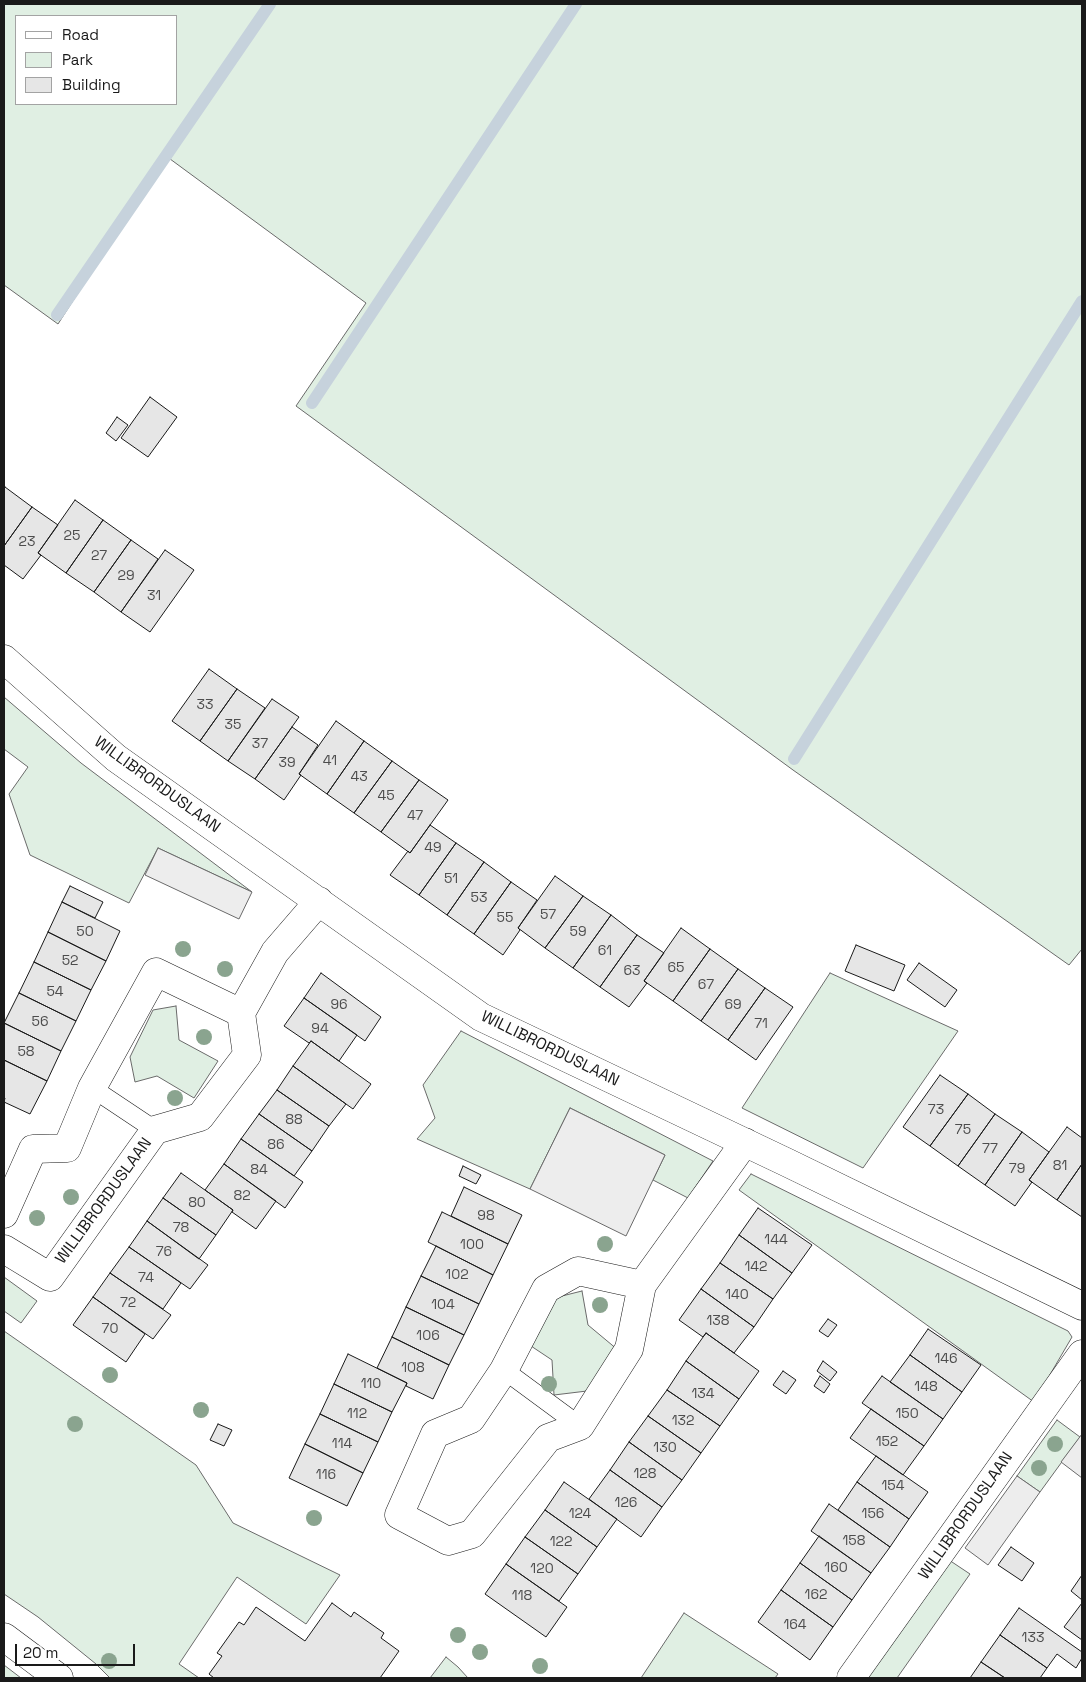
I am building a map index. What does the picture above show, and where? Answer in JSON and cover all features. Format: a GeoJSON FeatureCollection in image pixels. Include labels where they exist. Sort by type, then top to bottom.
{"type":"FeatureCollection","features":[{"type":"Feature","properties":{"kind":"street","name":"WILLIBRORDUSLAAN"},"geometry":{"type":"LineString","coordinates":[[4,658],[116,758],[482,1017],[745,1142],[1082,1306]]}},
{"type":"Feature","properties":{"kind":"street"},"geometry":{"type":"LineString","coordinates":[[4,1214],[33,1149],[66,1148],[92,1088],[156,972],[241,1013],[275,952],[318,901]]}},
{"type":"Feature","properties":{"kind":"street","name":"WILLIBRORDUSLAAN"},"geometry":{"type":"LineString","coordinates":[[4,1249],[50,1277],[155,1130],[200,1117],[247,1055],[241,1013]]}},
{"type":"Feature","properties":{"kind":"street"},"geometry":{"type":"LineString","coordinates":[[642,1285],[578,1271],[546,1289],[504,1370],[471,1419],[435,1434],[399,1514],[448,1541],[472,1534],[548,1438],[580,1426],[629,1349],[642,1285],[745,1142]]}},
{"type":"Feature","properties":{"kind":"street","name":"WILLIBRORDUSLAAN"},"geometry":{"type":"LineString","coordinates":[[851,1678],[1082,1354]]}},
{"type":"Feature","properties":{"kind":"street"},"geometry":{"type":"LineString","coordinates":[[4,1637],[59,1678]]}},
{"type":"Feature","properties":{"kind":"lane","name":"WILLIBRORDUSLAAN"},"geometry":{"type":"LineString","coordinates":[[92,1088],[155,1130]]}},
{"type":"Feature","properties":{"kind":"lane"},"geometry":{"type":"LineString","coordinates":[[504,1370],[580,1426]]}},
{"type":"Feature","properties":{"kind":"green space"},"geometry":{"type":"Polygon","coordinates":[[[4,4],[1082,4],[1082,949],[1069,965],[793,770],[296,406],[366,303],[166,156],[58,324],[4,285],[4,4]]]}},
{"type":"Feature","properties":{"kind":"green space"},"geometry":{"type":"Polygon","coordinates":[[[4,697],[81,763],[252,892],[158,848],[129,903],[30,855],[9,794],[28,767],[4,749],[4,697]]]}},
{"type":"Feature","properties":{"kind":"green space"},"geometry":{"type":"Polygon","coordinates":[[[830,973],[958,1031],[863,1168],[742,1108],[830,973]]]}},
{"type":"Feature","properties":{"kind":"green space"},"geometry":{"type":"Polygon","coordinates":[[[176,1006],[179,1040],[218,1061],[194,1098],[157,1076],[135,1082],[130,1057],[153,1010],[176,1006]]]}},
{"type":"Feature","properties":{"kind":"green space"},"geometry":{"type":"Polygon","coordinates":[[[461,1031],[713,1161],[688,1198],[653,1180],[665,1155],[570,1108],[530,1189],[417,1139],[435,1118],[423,1085],[461,1031]]]}},
{"type":"Feature","properties":{"kind":"green space"},"geometry":{"type":"Polygon","coordinates":[[[751,1174],[1068,1331],[1072,1337],[1034,1402],[739,1190],[751,1174]]]}},
{"type":"Feature","properties":{"kind":"green space"},"geometry":{"type":"Polygon","coordinates":[[[4,1277],[37,1301],[21,1323],[4,1311],[4,1277]]]}},
{"type":"Feature","properties":{"kind":"green space"},"geometry":{"type":"Polygon","coordinates":[[[582,1291],[588,1325],[618,1350],[587,1391],[554,1395],[552,1360],[531,1346],[554,1298],[582,1291]]]}},
{"type":"Feature","properties":{"kind":"green space"},"geometry":{"type":"Polygon","coordinates":[[[4,1331],[196,1465],[233,1523],[340,1575],[306,1624],[237,1577],[179,1664],[199,1678],[110,1678],[96,1664],[38,1617],[4,1594],[4,1331]]]}},
{"type":"Feature","properties":{"kind":"green space"},"geometry":{"type":"Polygon","coordinates":[[[1057,1420],[1080,1437],[1040,1492],[1017,1476],[1057,1420]]]}},
{"type":"Feature","properties":{"kind":"green space"},"geometry":{"type":"Polygon","coordinates":[[[949,1560],[970,1574],[897,1678],[866,1678],[949,1560]]]}},
{"type":"Feature","properties":{"kind":"green space"},"geometry":{"type":"Polygon","coordinates":[[[684,1613],[778,1674],[775,1678],[641,1678],[684,1613]]]}},
{"type":"Feature","properties":{"kind":"green space"},"geometry":{"type":"Polygon","coordinates":[[[446,1657],[458,1667],[468,1678],[430,1678],[446,1657]]]}},
{"type":"Feature","properties":{"kind":"green space"},"geometry":{"type":"Polygon","coordinates":[[[4,1665],[21,1678],[4,1678],[4,1665]]]}},
{"type":"Feature","properties":{"kind":"shaded area"},"geometry":{"type":"Polygon","coordinates":[[[158,848],[252,892],[239,919],[145,875],[158,848]]]}},
{"type":"Feature","properties":{"kind":"shaded area"},"geometry":{"type":"Polygon","coordinates":[[[570,1108],[665,1155],[626,1236],[530,1189],[570,1108]]]}},
{"type":"Feature","properties":{"kind":"shaded area"},"geometry":{"type":"Polygon","coordinates":[[[1082,1434],[1082,1478],[1061,1462],[1082,1434]]]}},
{"type":"Feature","properties":{"kind":"shaded area"},"geometry":{"type":"Polygon","coordinates":[[[1017,1476],[1040,1492],[988,1565],[965,1548],[1017,1476]]]}},
{"type":"Feature","properties":{"kind":"building"},"geometry":{"type":"Polygon","coordinates":[[[150,397],[177,417],[148,457],[121,438],[150,397]]]}},
{"type":"Feature","properties":{"kind":"building"},"geometry":{"type":"Polygon","coordinates":[[[117,417],[128,425],[116,441],[106,433],[117,417]]]}},
{"type":"Feature","properties":{"kind":"building"},"geometry":{"type":"Polygon","coordinates":[[[4,488],[32,507],[4,546],[4,488]]]}},
{"type":"Feature","properties":{"kind":"building"},"geometry":{"type":"Polygon","coordinates":[[[75,500],[103,520],[66,573],[38,553],[75,500]]]}},
{"type":"Feature","properties":{"kind":"building"},"geometry":{"type":"Polygon","coordinates":[[[32,507],[58,525],[38,553],[41,555],[23,579],[4,565],[4,546],[32,507]]]}},
{"type":"Feature","properties":{"kind":"building"},"geometry":{"type":"Polygon","coordinates":[[[103,520],[131,540],[94,592],[66,573],[103,520]]]}},
{"type":"Feature","properties":{"kind":"building"},"geometry":{"type":"Polygon","coordinates":[[[131,540],[158,559],[121,612],[94,592],[131,540]]]}},
{"type":"Feature","properties":{"kind":"building"},"geometry":{"type":"Polygon","coordinates":[[[165,550],[194,570],[150,632],[121,612],[165,550]]]}},
{"type":"Feature","properties":{"kind":"building"},"geometry":{"type":"Polygon","coordinates":[[[209,669],[237,689],[200,741],[172,721],[209,669]]]}},
{"type":"Feature","properties":{"kind":"building"},"geometry":{"type":"Polygon","coordinates":[[[237,689],[265,708],[228,761],[200,741],[237,689]]]}},
{"type":"Feature","properties":{"kind":"building"},"geometry":{"type":"Polygon","coordinates":[[[272,699],[299,717],[255,779],[228,761],[272,699]]]}},
{"type":"Feature","properties":{"kind":"building"},"geometry":{"type":"Polygon","coordinates":[[[336,721],[364,741],[327,794],[299,774],[336,721]]]}},
{"type":"Feature","properties":{"kind":"building"},"geometry":{"type":"Polygon","coordinates":[[[292,727],[318,745],[284,800],[255,779],[292,727]]]}},
{"type":"Feature","properties":{"kind":"building"},"geometry":{"type":"Polygon","coordinates":[[[364,741],[392,761],[354,813],[327,794],[364,741]]]}},
{"type":"Feature","properties":{"kind":"building"},"geometry":{"type":"Polygon","coordinates":[[[392,761],[419,780],[381,832],[354,813],[392,761]]]}},
{"type":"Feature","properties":{"kind":"building"},"geometry":{"type":"Polygon","coordinates":[[[419,780],[448,800],[410,853],[381,832],[419,780]]]}},
{"type":"Feature","properties":{"kind":"building"},"geometry":{"type":"Polygon","coordinates":[[[430,825],[456,843],[419,895],[390,875],[408,851],[410,853],[430,825]]]}},
{"type":"Feature","properties":{"kind":"building"},"geometry":{"type":"Polygon","coordinates":[[[456,843],[484,862],[447,915],[419,895],[456,843]]]}},
{"type":"Feature","properties":{"kind":"building"},"geometry":{"type":"Polygon","coordinates":[[[484,862],[511,882],[474,934],[447,915],[484,862]]]}},
{"type":"Feature","properties":{"kind":"building"},"geometry":{"type":"Polygon","coordinates":[[[555,876],[583,896],[545,948],[518,928],[555,876]]]}},
{"type":"Feature","properties":{"kind":"building"},"geometry":{"type":"Polygon","coordinates":[[[511,882],[537,900],[503,955],[474,934],[511,882]]]}},
{"type":"Feature","properties":{"kind":"building"},"geometry":{"type":"Polygon","coordinates":[[[70,886],[103,902],[95,918],[62,902],[70,886]]]}},
{"type":"Feature","properties":{"kind":"building"},"geometry":{"type":"Polygon","coordinates":[[[583,896],[611,915],[573,968],[545,948],[583,896]]]}},
{"type":"Feature","properties":{"kind":"building"},"geometry":{"type":"Polygon","coordinates":[[[62,902],[120,931],[106,961],[48,932],[62,902]]]}},
{"type":"Feature","properties":{"kind":"building"},"geometry":{"type":"Polygon","coordinates":[[[611,915],[637,935],[600,987],[573,968],[611,915]]]}},
{"type":"Feature","properties":{"kind":"building"},"geometry":{"type":"Polygon","coordinates":[[[681,928],[710,949],[673,1001],[644,981],[681,928]]]}},
{"type":"Feature","properties":{"kind":"building"},"geometry":{"type":"Polygon","coordinates":[[[48,932],[106,961],[91,990],[34,962],[48,932]]]}},
{"type":"Feature","properties":{"kind":"building"},"geometry":{"type":"Polygon","coordinates":[[[637,935],[664,953],[644,981],[647,983],[629,1007],[600,987],[637,935]]]}},
{"type":"Feature","properties":{"kind":"building"},"geometry":{"type":"Polygon","coordinates":[[[856,945],[905,965],[894,991],[845,971],[856,945]]]}},
{"type":"Feature","properties":{"kind":"building"},"geometry":{"type":"Polygon","coordinates":[[[710,949],[738,969],[701,1021],[673,1001],[710,949]]]}},
{"type":"Feature","properties":{"kind":"building"},"geometry":{"type":"Polygon","coordinates":[[[34,962],[91,990],[76,1021],[19,993],[34,962]]]}},
{"type":"Feature","properties":{"kind":"building"},"geometry":{"type":"Polygon","coordinates":[[[919,963],[957,990],[945,1007],[907,980],[919,963]]]}},
{"type":"Feature","properties":{"kind":"building"},"geometry":{"type":"Polygon","coordinates":[[[738,969],[765,988],[728,1040],[701,1021],[738,969]]]}},
{"type":"Feature","properties":{"kind":"building"},"geometry":{"type":"Polygon","coordinates":[[[321,973],[381,1017],[365,1041],[304,998],[321,973]]]}},
{"type":"Feature","properties":{"kind":"building"},"geometry":{"type":"Polygon","coordinates":[[[765,988],[793,1007],[756,1060],[728,1040],[765,988]]]}},
{"type":"Feature","properties":{"kind":"building"},"geometry":{"type":"Polygon","coordinates":[[[19,993],[76,1021],[61,1051],[4,1023],[19,993]]]}},
{"type":"Feature","properties":{"kind":"building"},"geometry":{"type":"Polygon","coordinates":[[[304,998],[357,1035],[339,1061],[311,1041],[309,1043],[284,1026],[304,998]]]}},
{"type":"Feature","properties":{"kind":"building"},"geometry":{"type":"Polygon","coordinates":[[[4,1023],[61,1051],[47,1081],[4,1060],[4,1023]]]}},
{"type":"Feature","properties":{"kind":"building"},"geometry":{"type":"Polygon","coordinates":[[[311,1041],[371,1084],[353,1109],[293,1066],[311,1041]]]}},
{"type":"Feature","properties":{"kind":"building"},"geometry":{"type":"Polygon","coordinates":[[[4,1060],[47,1081],[30,1114],[4,1102],[4,1060]]]}},
{"type":"Feature","properties":{"kind":"building"},"geometry":{"type":"Polygon","coordinates":[[[293,1066],[346,1104],[329,1126],[277,1090],[293,1066]]]}},
{"type":"Feature","properties":{"kind":"building"},"geometry":{"type":"Polygon","coordinates":[[[940,1075],[968,1094],[930,1146],[903,1127],[940,1075]]]}},
{"type":"Feature","properties":{"kind":"building"},"geometry":{"type":"Polygon","coordinates":[[[277,1090],[329,1126],[312,1151],[259,1114],[277,1090]]]}},
{"type":"Feature","properties":{"kind":"building"},"geometry":{"type":"Polygon","coordinates":[[[968,1094],[995,1114],[958,1166],[930,1146],[968,1094]]]}},
{"type":"Feature","properties":{"kind":"building"},"geometry":{"type":"Polygon","coordinates":[[[259,1114],[312,1151],[294,1176],[241,1139],[259,1114]]]}},
{"type":"Feature","properties":{"kind":"building"},"geometry":{"type":"Polygon","coordinates":[[[995,1114],[1022,1132],[985,1185],[958,1166],[995,1114]]]}},
{"type":"Feature","properties":{"kind":"building"},"geometry":{"type":"Polygon","coordinates":[[[1067,1127],[1082,1138],[1082,1164],[1057,1200],[1029,1180],[1067,1127]]]}},
{"type":"Feature","properties":{"kind":"building"},"geometry":{"type":"Polygon","coordinates":[[[1022,1132],[1049,1152],[1029,1180],[1032,1182],[1015,1206],[985,1185],[1022,1132]]]}},
{"type":"Feature","properties":{"kind":"building"},"geometry":{"type":"Polygon","coordinates":[[[241,1139],[303,1182],[285,1208],[224,1164],[241,1139]]]}},
{"type":"Feature","properties":{"kind":"building"},"geometry":{"type":"Polygon","coordinates":[[[224,1164],[276,1201],[256,1229],[205,1190],[224,1164]]]}},
{"type":"Feature","properties":{"kind":"building"},"geometry":{"type":"Polygon","coordinates":[[[1082,1164],[1082,1217],[1057,1200],[1082,1164]]]}},
{"type":"Feature","properties":{"kind":"building"},"geometry":{"type":"Polygon","coordinates":[[[463,1166],[481,1175],[476,1184],[459,1176],[463,1166]]]}},
{"type":"Feature","properties":{"kind":"building"},"geometry":{"type":"Polygon","coordinates":[[[181,1173],[233,1210],[216,1235],[163,1198],[181,1173]]]}},
{"type":"Feature","properties":{"kind":"building"},"geometry":{"type":"Polygon","coordinates":[[[464,1187],[522,1215],[508,1244],[451,1216],[464,1187]]]}},
{"type":"Feature","properties":{"kind":"building"},"geometry":{"type":"Polygon","coordinates":[[[163,1198],[216,1235],[199,1259],[147,1221],[163,1198]]]}},
{"type":"Feature","properties":{"kind":"building"},"geometry":{"type":"Polygon","coordinates":[[[758,1208],[812,1245],[792,1273],[739,1235],[758,1208]]]}},
{"type":"Feature","properties":{"kind":"building"},"geometry":{"type":"Polygon","coordinates":[[[442,1212],[508,1244],[493,1275],[428,1242],[442,1212]]]}},
{"type":"Feature","properties":{"kind":"building"},"geometry":{"type":"Polygon","coordinates":[[[147,1221],[208,1265],[190,1289],[129,1247],[147,1221]]]}},
{"type":"Feature","properties":{"kind":"building"},"geometry":{"type":"Polygon","coordinates":[[[739,1235],[792,1273],[773,1299],[720,1263],[739,1235]]]}},
{"type":"Feature","properties":{"kind":"building"},"geometry":{"type":"Polygon","coordinates":[[[436,1246],[493,1275],[479,1304],[421,1276],[436,1246]]]}},
{"type":"Feature","properties":{"kind":"building"},"geometry":{"type":"Polygon","coordinates":[[[129,1247],[181,1283],[163,1309],[110,1273],[129,1247]]]}},
{"type":"Feature","properties":{"kind":"building"},"geometry":{"type":"Polygon","coordinates":[[[720,1263],[773,1299],[754,1327],[701,1289],[720,1263]]]}},
{"type":"Feature","properties":{"kind":"building"},"geometry":{"type":"Polygon","coordinates":[[[110,1273],[171,1315],[153,1339],[93,1297],[110,1273]]]}},
{"type":"Feature","properties":{"kind":"building"},"geometry":{"type":"Polygon","coordinates":[[[421,1276],[479,1304],[464,1335],[406,1307],[421,1276]]]}},
{"type":"Feature","properties":{"kind":"building"},"geometry":{"type":"Polygon","coordinates":[[[701,1289],[754,1327],[734,1353],[706,1333],[703,1337],[679,1320],[701,1289]]]}},
{"type":"Feature","properties":{"kind":"building"},"geometry":{"type":"Polygon","coordinates":[[[93,1297],[145,1334],[126,1362],[73,1325],[93,1297]]]}},
{"type":"Feature","properties":{"kind":"building"},"geometry":{"type":"Polygon","coordinates":[[[406,1307],[464,1335],[449,1365],[392,1337],[406,1307]]]}},
{"type":"Feature","properties":{"kind":"building"},"geometry":{"type":"Polygon","coordinates":[[[828,1319],[837,1325],[828,1337],[819,1331],[828,1319]]]}},
{"type":"Feature","properties":{"kind":"building"},"geometry":{"type":"Polygon","coordinates":[[[928,1329],[981,1365],[962,1392],[910,1355],[928,1329]]]}},
{"type":"Feature","properties":{"kind":"building"},"geometry":{"type":"Polygon","coordinates":[[[706,1333],[759,1371],[739,1399],[686,1361],[706,1333]]]}},
{"type":"Feature","properties":{"kind":"building"},"geometry":{"type":"Polygon","coordinates":[[[392,1337],[449,1365],[433,1399],[406,1386],[407,1383],[377,1368],[392,1337]]]}},
{"type":"Feature","properties":{"kind":"building"},"geometry":{"type":"Polygon","coordinates":[[[348,1354],[407,1383],[392,1412],[334,1384],[348,1354]]]}},
{"type":"Feature","properties":{"kind":"building"},"geometry":{"type":"Polygon","coordinates":[[[910,1355],[962,1392],[943,1419],[890,1382],[910,1355]]]}},
{"type":"Feature","properties":{"kind":"building"},"geometry":{"type":"Polygon","coordinates":[[[686,1361],[739,1399],[720,1426],[667,1390],[686,1361]]]}},
{"type":"Feature","properties":{"kind":"building"},"geometry":{"type":"Polygon","coordinates":[[[823,1361],[837,1372],[830,1381],[817,1371],[823,1361]]]}},
{"type":"Feature","properties":{"kind":"building"},"geometry":{"type":"Polygon","coordinates":[[[783,1371],[796,1380],[786,1394],[773,1385],[783,1371]]]}},
{"type":"Feature","properties":{"kind":"building"},"geometry":{"type":"Polygon","coordinates":[[[820,1376],[830,1384],[824,1393],[814,1386],[820,1376]]]}},
{"type":"Feature","properties":{"kind":"building"},"geometry":{"type":"Polygon","coordinates":[[[882,1376],[943,1419],[924,1446],[862,1403],[882,1376]]]}},
{"type":"Feature","properties":{"kind":"building"},"geometry":{"type":"Polygon","coordinates":[[[334,1384],[392,1412],[378,1442],[320,1414],[334,1384]]]}},
{"type":"Feature","properties":{"kind":"building"},"geometry":{"type":"Polygon","coordinates":[[[667,1390],[720,1426],[701,1453],[648,1416],[667,1390]]]}},
{"type":"Feature","properties":{"kind":"building"},"geometry":{"type":"Polygon","coordinates":[[[871,1409],[924,1446],[903,1475],[850,1438],[871,1409]]]}},
{"type":"Feature","properties":{"kind":"building"},"geometry":{"type":"Polygon","coordinates":[[[320,1414],[378,1442],[363,1473],[305,1444],[320,1414]]]}},
{"type":"Feature","properties":{"kind":"building"},"geometry":{"type":"Polygon","coordinates":[[[648,1416],[701,1453],[682,1480],[629,1442],[648,1416]]]}},
{"type":"Feature","properties":{"kind":"building"},"geometry":{"type":"Polygon","coordinates":[[[218,1424],[232,1430],[224,1446],[210,1440],[218,1424]]]}},
{"type":"Feature","properties":{"kind":"building"},"geometry":{"type":"Polygon","coordinates":[[[629,1442],[682,1480],[662,1507],[610,1470],[629,1442]]]}},
{"type":"Feature","properties":{"kind":"building"},"geometry":{"type":"Polygon","coordinates":[[[305,1444],[363,1473],[347,1506],[289,1478],[305,1444]]]}},
{"type":"Feature","properties":{"kind":"building"},"geometry":{"type":"Polygon","coordinates":[[[876,1456],[928,1492],[909,1519],[857,1482],[876,1456]]]}},
{"type":"Feature","properties":{"kind":"building"},"geometry":{"type":"Polygon","coordinates":[[[610,1470],[662,1507],[641,1537],[589,1499],[610,1470]]]}},
{"type":"Feature","properties":{"kind":"building"},"geometry":{"type":"Polygon","coordinates":[[[564,1482],[617,1519],[597,1547],[545,1510],[564,1482]]]}},
{"type":"Feature","properties":{"kind":"building"},"geometry":{"type":"Polygon","coordinates":[[[857,1482],[909,1519],[890,1547],[838,1510],[857,1482]]]}},
{"type":"Feature","properties":{"kind":"building"},"geometry":{"type":"Polygon","coordinates":[[[829,1504],[890,1547],[871,1573],[811,1531],[829,1504]]]}},
{"type":"Feature","properties":{"kind":"building"},"geometry":{"type":"Polygon","coordinates":[[[545,1510],[597,1547],[578,1574],[525,1537],[545,1510]]]}},
{"type":"Feature","properties":{"kind":"building"},"geometry":{"type":"Polygon","coordinates":[[[819,1536],[871,1573],[852,1600],[800,1563],[819,1536]]]}},
{"type":"Feature","properties":{"kind":"building"},"geometry":{"type":"Polygon","coordinates":[[[525,1537],[578,1574],[559,1601],[506,1564],[525,1537]]]}},
{"type":"Feature","properties":{"kind":"building"},"geometry":{"type":"Polygon","coordinates":[[[1011,1547],[1034,1563],[1022,1581],[998,1565],[1011,1547]]]}},
{"type":"Feature","properties":{"kind":"building"},"geometry":{"type":"Polygon","coordinates":[[[800,1563],[852,1600],[833,1627],[781,1590],[800,1563]]]}},
{"type":"Feature","properties":{"kind":"building"},"geometry":{"type":"Polygon","coordinates":[[[506,1564],[567,1607],[546,1637],[485,1594],[506,1564]]]}},
{"type":"Feature","properties":{"kind":"building"},"geometry":{"type":"Polygon","coordinates":[[[1082,1575],[1082,1600],[1071,1591],[1082,1575]]]}},
{"type":"Feature","properties":{"kind":"building"},"geometry":{"type":"Polygon","coordinates":[[[781,1590],[833,1627],[810,1660],[758,1622],[781,1590]]]}},
{"type":"Feature","properties":{"kind":"building"},"geometry":{"type":"Polygon","coordinates":[[[332,1603],[351,1617],[354,1612],[384,1633],[381,1638],[399,1651],[380,1678],[214,1678],[209,1674],[222,1656],[217,1653],[239,1622],[244,1625],[256,1607],[305,1641],[332,1603]]]}},
{"type":"Feature","properties":{"kind":"building"},"geometry":{"type":"Polygon","coordinates":[[[1082,1603],[1082,1640],[1064,1627],[1082,1603]]]}},
{"type":"Feature","properties":{"kind":"building"},"geometry":{"type":"Polygon","coordinates":[[[1019,1608],[1082,1652],[1082,1658],[1076,1668],[1057,1654],[1047,1668],[1000,1635],[1019,1608]]]}},
{"type":"Feature","properties":{"kind":"building"},"geometry":{"type":"Polygon","coordinates":[[[1000,1635],[1047,1668],[1040,1678],[1005,1678],[981,1662],[1000,1635]]]}},
{"type":"Feature","properties":{"kind":"building"},"geometry":{"type":"Polygon","coordinates":[[[981,1662],[1005,1678],[970,1678],[981,1662]]]}},
{"type":"Feature","properties":{"kind":"waterway"},"geometry":{"type":"LineString","coordinates":[[57,315],[270,4]]}},
{"type":"Feature","properties":{"kind":"waterway"},"geometry":{"type":"LineString","coordinates":[[312,403],[576,4]]}},
{"type":"Feature","properties":{"kind":"waterway"},"geometry":{"type":"LineString","coordinates":[[794,759],[1082,301]]}}]}
